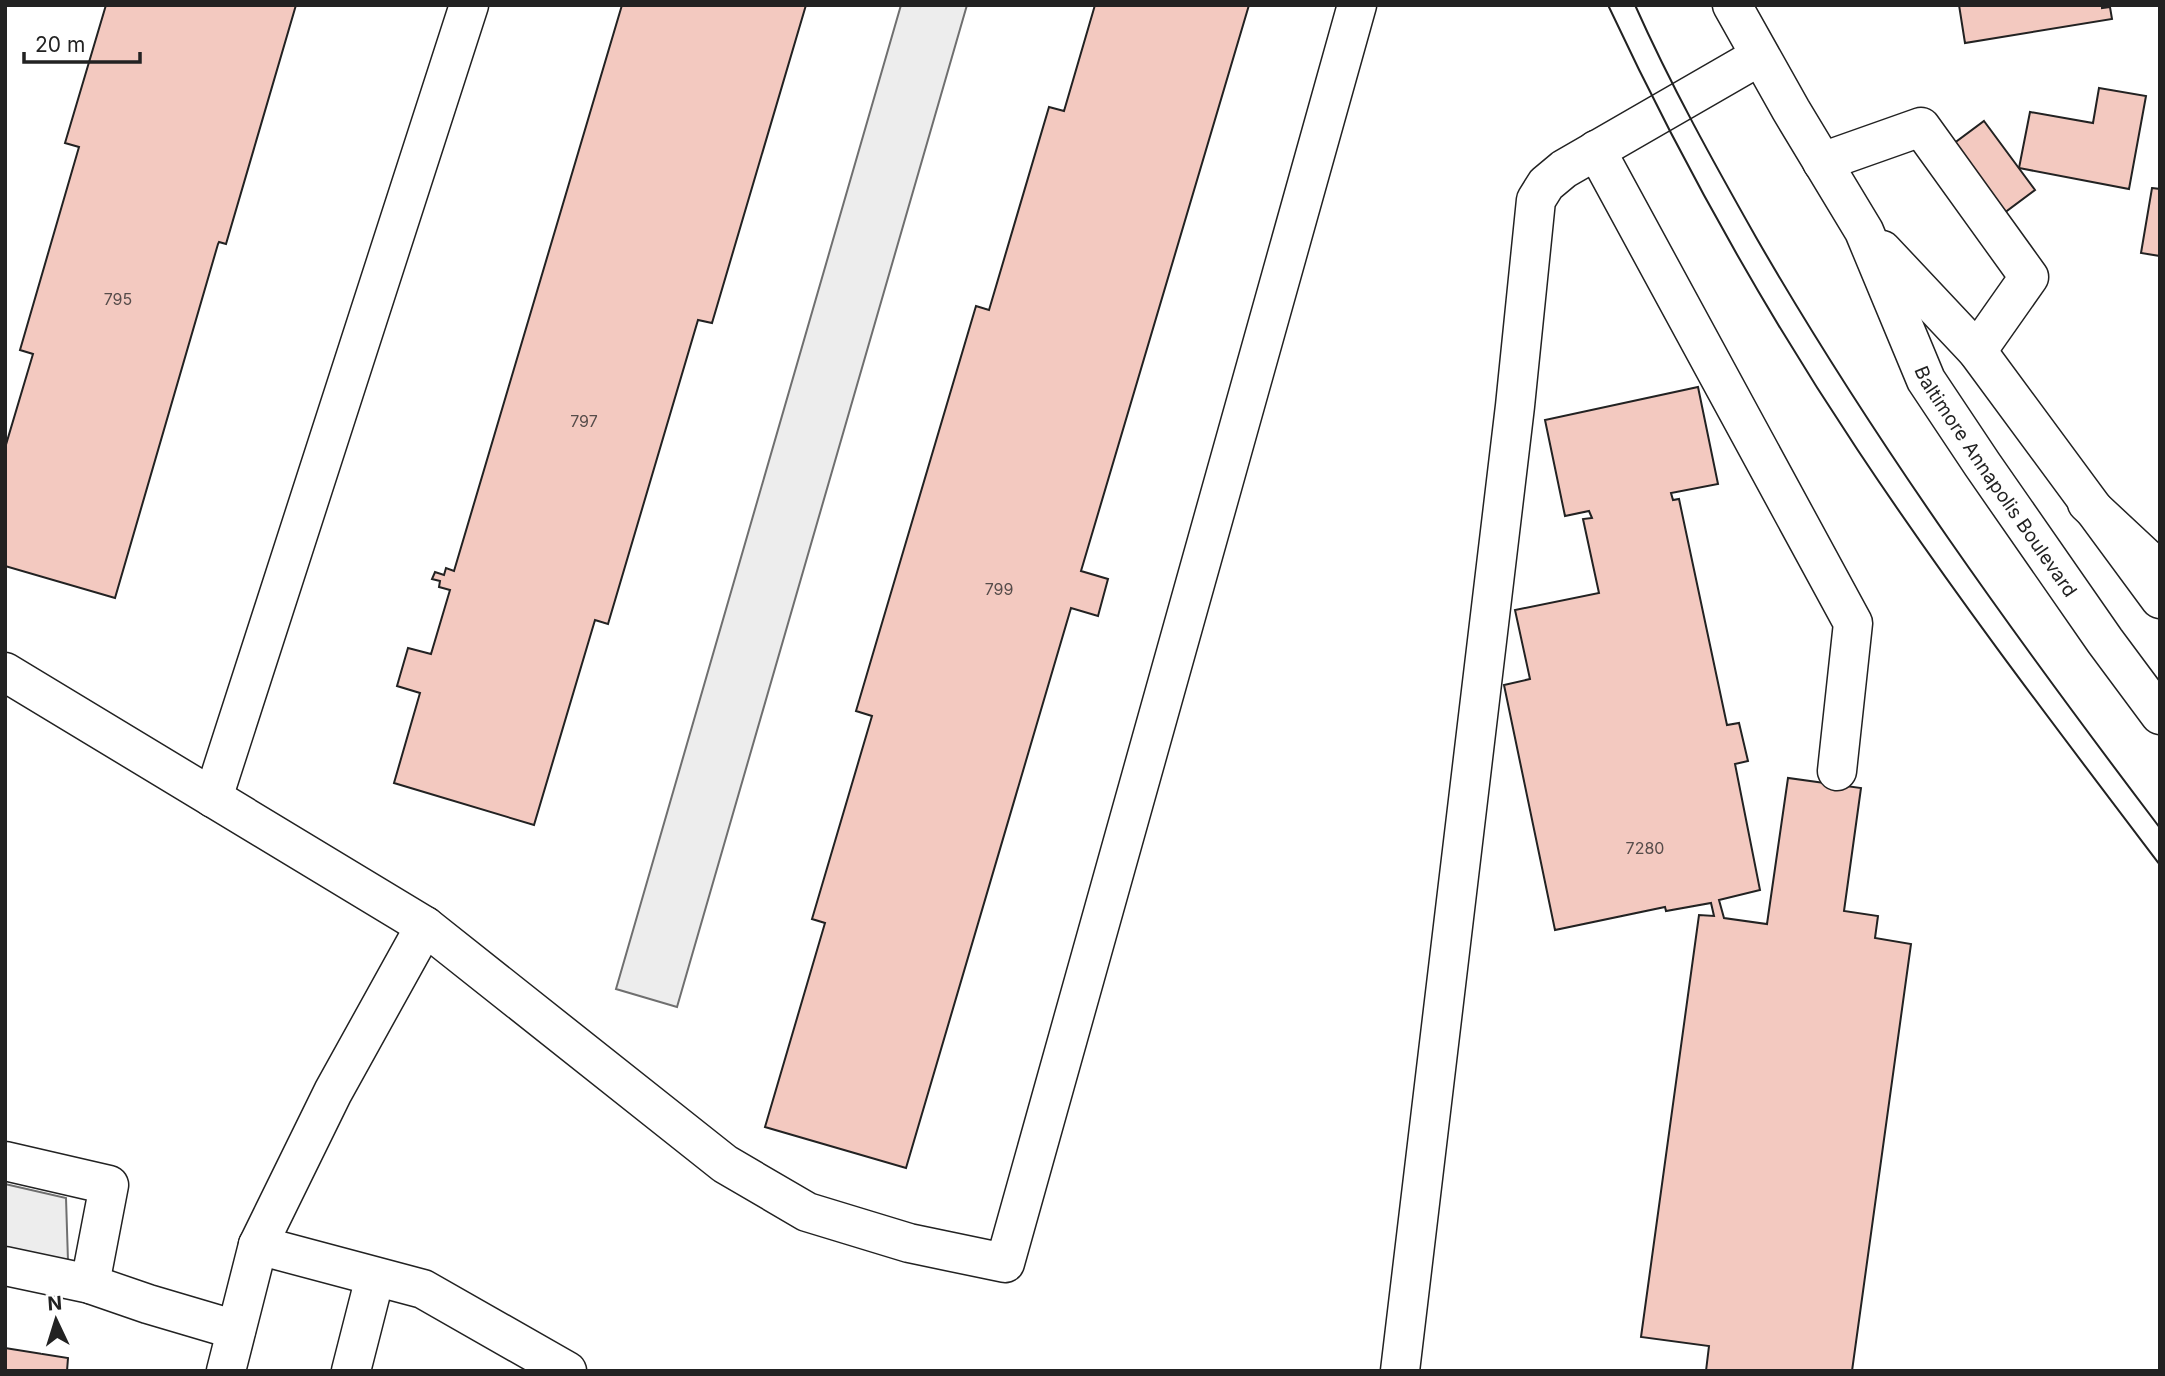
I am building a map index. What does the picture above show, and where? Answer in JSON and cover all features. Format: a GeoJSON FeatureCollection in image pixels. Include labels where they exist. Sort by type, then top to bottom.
{"type":"FeatureCollection","features":[{"type":"Feature","properties":{"kind":"main road"},"geometry":{"type":"LineString","coordinates":[[213,798],[470,5]]}},
{"type":"Feature","properties":{"kind":"main road"},"geometry":{"type":"LineString","coordinates":[[5,672],[425,926],[725,1164],[807,1212],[909,1242],[1005,1263],[1357,5]]}},
{"type":"Feature","properties":{"kind":"main road","name":"Baltimore Annapolis Boulevard"},"geometry":{"type":"LineString","coordinates":[[1732,5],[1864,230],[1926,380],[2097,630],[2160,715]]}},
{"type":"Feature","properties":{"kind":"main road"},"geometry":{"type":"LineString","coordinates":[[1400,1371],[1516,406],[1536,201],[1546,184],[1564,169],[1760,56]]}},
{"type":"Feature","properties":{"kind":"main road"},"geometry":{"type":"LineString","coordinates":[[1822,162],[1921,127],[2029,277],[1977,351]]}},
{"type":"Feature","properties":{"kind":"main road"},"geometry":{"type":"LineString","coordinates":[[1596,150],[1853,624],[1837,771]]}},
{"type":"Feature","properties":{"kind":"main road","name":"Baltimore Annapolis Boulevard"},"geometry":{"type":"LineString","coordinates":[[1864,230],[1977,351],[2160,599]]}},
{"type":"Feature","properties":{"kind":"main road"},"geometry":{"type":"LineString","coordinates":[[2087,503],[2160,571]]}},
{"type":"Feature","properties":{"kind":"main road"},"geometry":{"type":"LineString","coordinates":[[226,1371],[258,1245],[333,1092],[425,926]]}},
{"type":"Feature","properties":{"kind":"main road"},"geometry":{"type":"LineString","coordinates":[[5,1161],[109,1185],[90,1284]]}},
{"type":"Feature","properties":{"kind":"main road"},"geometry":{"type":"LineString","coordinates":[[258,1245],[423,1289],[567,1371]]}},
{"type":"Feature","properties":{"kind":"main road"},"geometry":{"type":"LineString","coordinates":[[5,1266],[90,1284],[236,1330]]}},
{"type":"Feature","properties":{"kind":"main road"},"geometry":{"type":"LineString","coordinates":[[351,1371],[375,1277]]}},
{"type":"Feature","properties":{"kind":"shaded area"},"geometry":{"type":"Polygon","coordinates":[[[901,5],[967,5],[677,1007],[616,989],[901,5]]]}},
{"type":"Feature","properties":{"kind":"shaded area"},"geometry":{"type":"Polygon","coordinates":[[[5,1184],[66,1198],[68,1261],[5,1247],[5,1184]]]}},
{"type":"Feature","properties":{"kind":"building"},"geometry":{"type":"Polygon","coordinates":[[[106,5],[296,5],[226,244],[218,244],[115,598],[5,566],[5,448],[33,354],[20,350],[79,147],[65,143],[106,5]]]}},
{"type":"Feature","properties":{"kind":"building"},"geometry":{"type":"Polygon","coordinates":[[[622,5],[806,5],[712,323],[698,320],[608,624],[595,620],[534,825],[394,783],[420,693],[397,686],[408,648],[431,654],[450,590],[439,587],[440,581],[432,579],[435,572],[444,575],[446,568],[454,571],[622,5]]]}},
{"type":"Feature","properties":{"kind":"building"},"geometry":{"type":"Polygon","coordinates":[[[1095,5],[1249,5],[1081,571],[1108,579],[1098,616],[1071,608],[906,1168],[765,1127],[825,923],[812,919],[872,716],[856,711],[976,306],[989,310],[1049,107],[1064,111],[1095,5]]]}},
{"type":"Feature","properties":{"kind":"building"},"geometry":{"type":"Polygon","coordinates":[[[1959,5],[2102,5],[2102,8],[2110,7],[2112,19],[1965,43],[1959,5]]]}},
{"type":"Feature","properties":{"kind":"building"},"geometry":{"type":"Polygon","coordinates":[[[2099,88],[2146,96],[2129,189],[2019,168],[2030,112],[2093,123],[2099,88]]]}},
{"type":"Feature","properties":{"kind":"building"},"geometry":{"type":"Polygon","coordinates":[[[1984,121],[2035,190],[1996,219],[1945,150],[1984,121]]]}},
{"type":"Feature","properties":{"kind":"building"},"geometry":{"type":"Polygon","coordinates":[[[2152,188],[2160,189],[2160,256],[2141,253],[2152,188]]]}},
{"type":"Feature","properties":{"kind":"building"},"geometry":{"type":"Polygon","coordinates":[[[1698,387],[1718,484],[1671,493],[1673,500],[1679,499],[1727,725],[1739,723],[1748,761],[1735,764],[1760,890],[1719,900],[1724,918],[1767,924],[1788,778],[1861,788],[1844,911],[1878,916],[1875,938],[1911,944],[1852,1371],[1706,1371],[1709,1346],[1641,1337],[1699,915],[1714,916],[1711,903],[1666,911],[1665,907],[1555,930],[1504,685],[1530,679],[1515,610],[1599,593],[1583,519],[1592,518],[1589,511],[1565,516],[1545,420],[1698,387]]]}},
{"type":"Feature","properties":{"kind":"building"},"geometry":{"type":"Polygon","coordinates":[[[5,1348],[68,1358],[67,1371],[5,1371],[5,1348]]]}},
{"type":"Feature","properties":{"kind":"tram line"},"geometry":{"type":"LineString","coordinates":[[1608,5],[1664,120],[1724,232],[1822,396],[1967,607],[2160,865]]}},
{"type":"Feature","properties":{"kind":"tram line"},"geometry":{"type":"LineString","coordinates":[[1635,5],[1678,95],[1725,182],[1850,391],[1949,540],[2160,828]]}}]}
